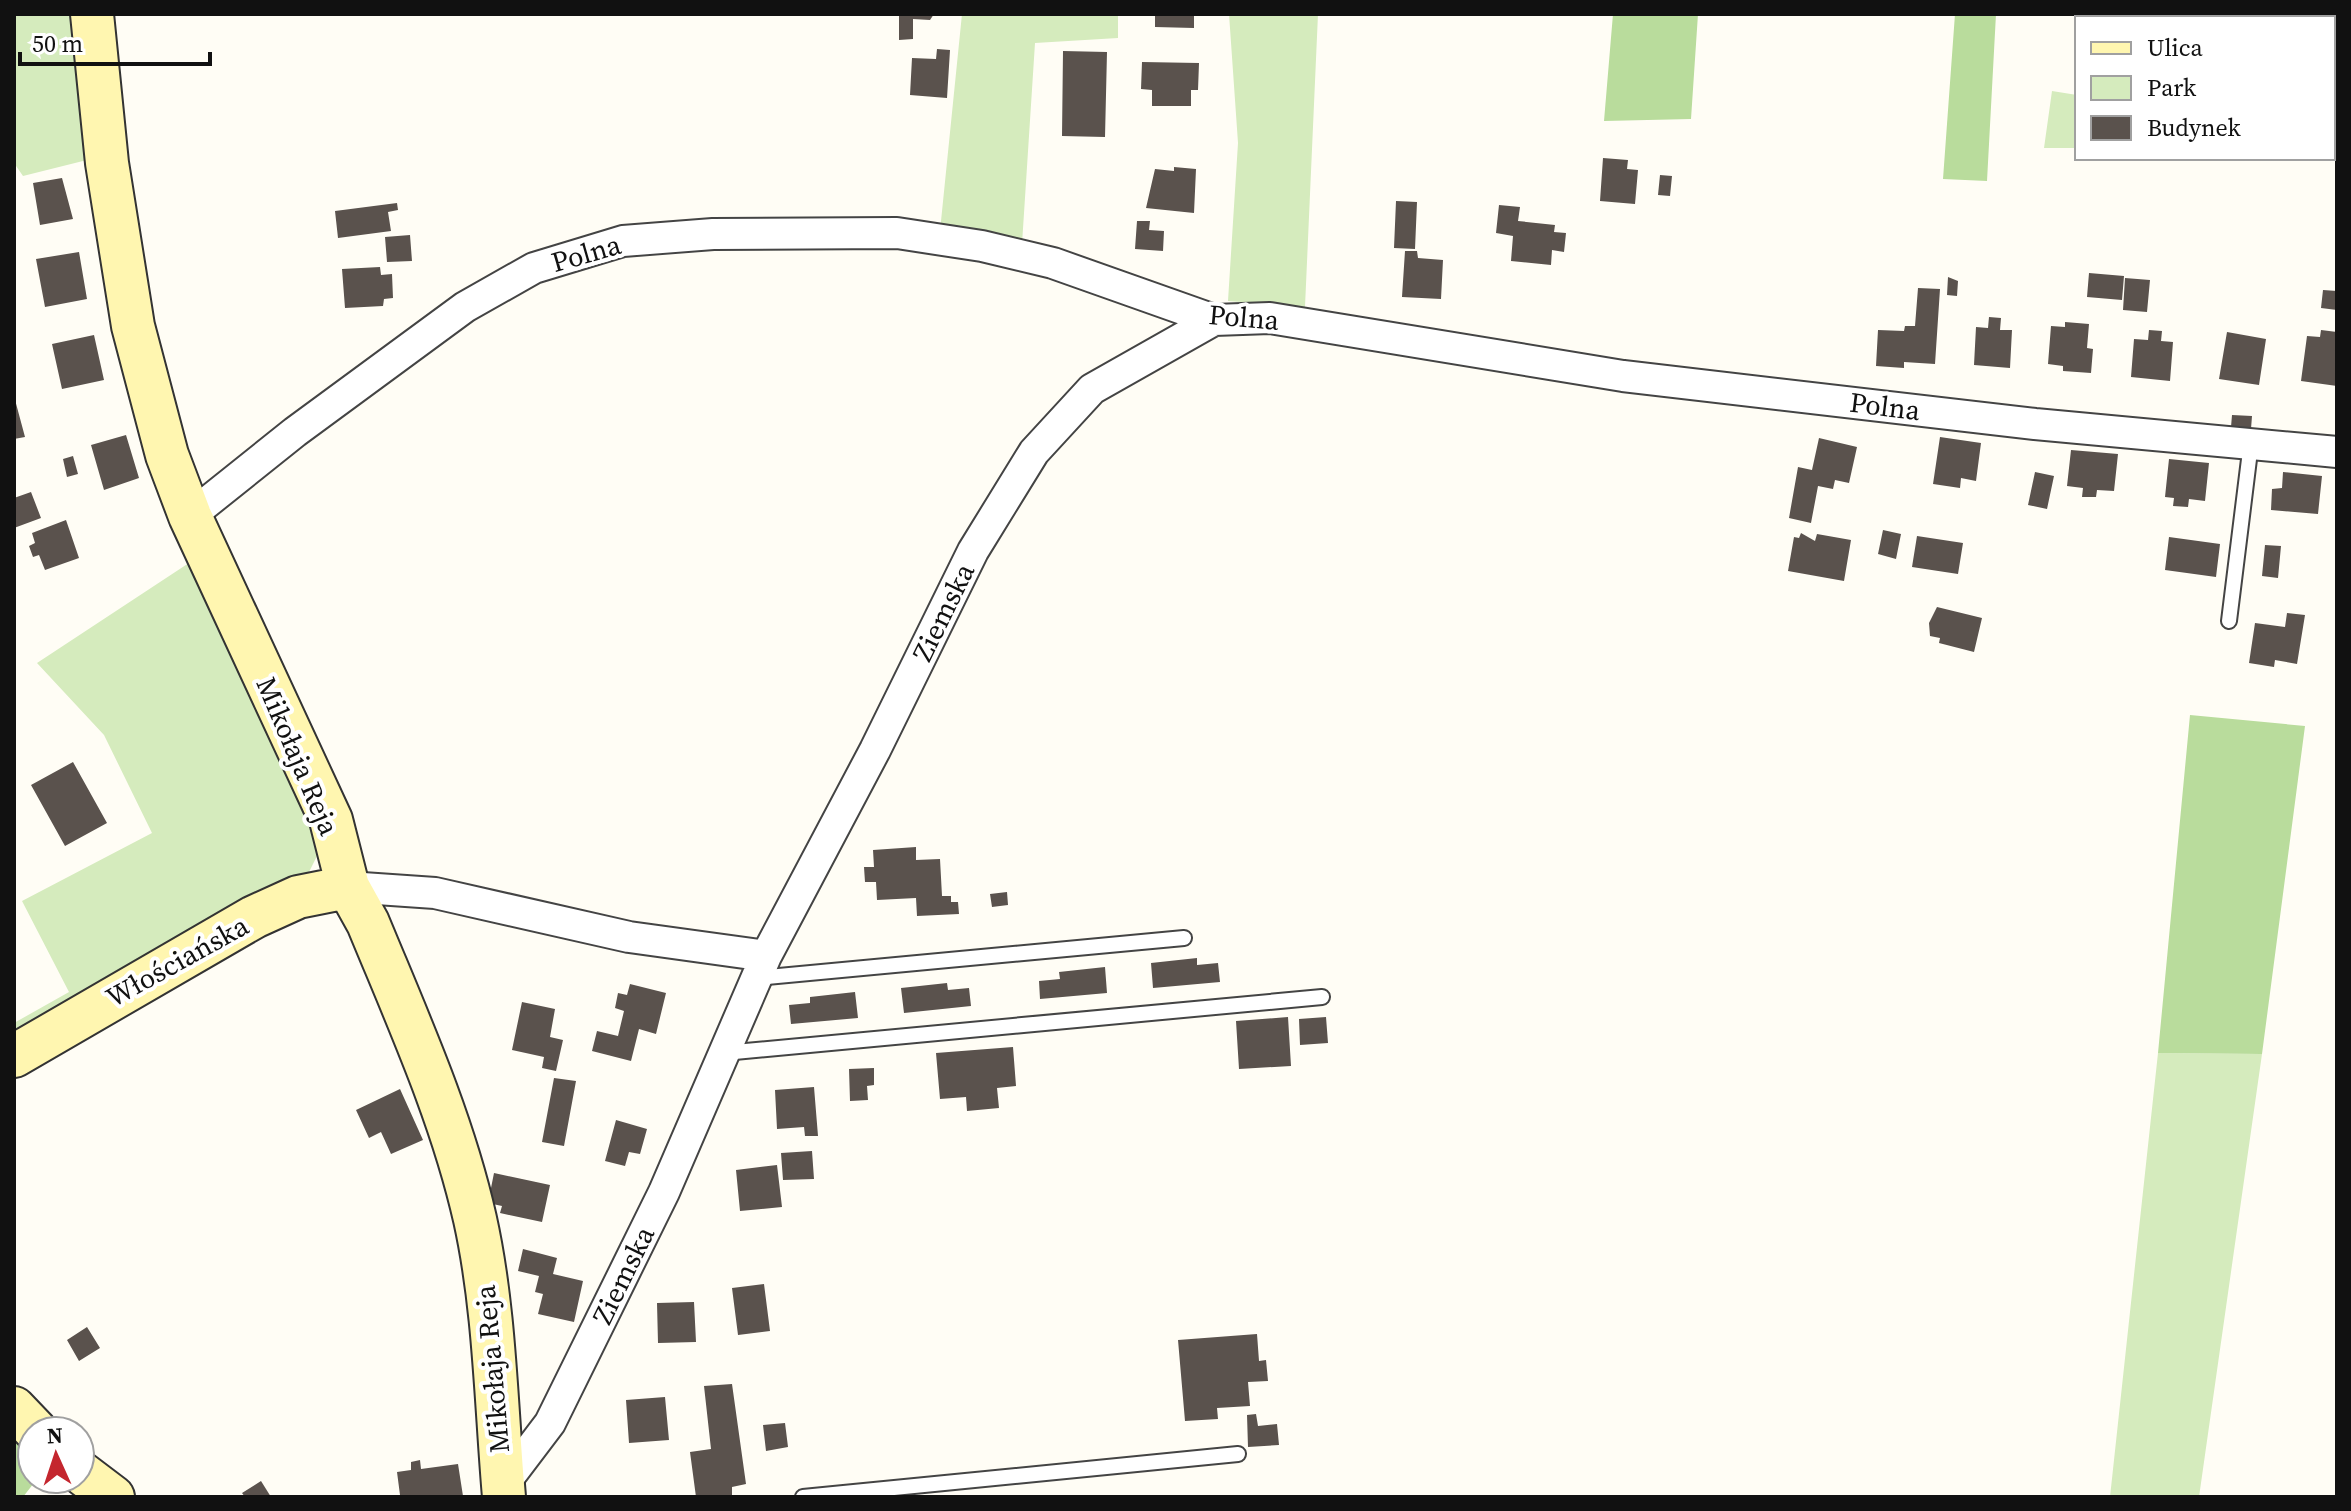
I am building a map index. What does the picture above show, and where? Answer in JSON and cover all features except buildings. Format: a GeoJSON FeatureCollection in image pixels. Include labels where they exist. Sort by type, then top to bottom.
{"type":"FeatureCollection","features":[{"type":"Feature","properties":{"kind":"street","name":"Mikołaja Reja"},"geometry":{"type":"LineString","coordinates":[[92,14],[107,163],[133,326],[159,430],[190,516],[331,820],[348,887],[374,936],[460,1159],[476,1223],[488,1303],[503,1491]]}},
{"type":"Feature","properties":{"kind":"street","name":"Polna"},"geometry":{"type":"LineString","coordinates":[[190,516],[295,432],[465,307],[534,268],[623,241],[713,234],[897,233],[982,246],[1053,263],[1214,320],[1270,318],[1623,376],[2035,424],[2337,452]]}},
{"type":"Feature","properties":{"kind":"street","name":"Ziemska"},"geometry":{"type":"LineString","coordinates":[[503,1491],[550,1423],[664,1192],[761,967],[875,750],[973,551],[1034,452],[1092,389],[1214,320]]}},
{"type":"Feature","properties":{"kind":"street"},"geometry":{"type":"LineString","coordinates":[[348,887],[435,893],[761,967]]}},
{"type":"Feature","properties":{"kind":"street","name":"Włościańska"},"geometry":{"type":"LineString","coordinates":[[14,1056],[254,917],[298,897],[348,887]]}},
{"type":"Feature","properties":{"kind":"street"},"geometry":{"type":"LineString","coordinates":[[96,1484],[113,1497]]}},
{"type":"Feature","properties":{"kind":"lane"},"geometry":{"type":"LineString","coordinates":[[2229,621],[2251,443]]}},
{"type":"Feature","properties":{"kind":"lane"},"geometry":{"type":"LineString","coordinates":[[761,967],[1184,938]]}},
{"type":"Feature","properties":{"kind":"lane"},"geometry":{"type":"LineString","coordinates":[[724,1053],[1322,997]]}},
{"type":"Feature","properties":{"kind":"lane"},"geometry":{"type":"LineString","coordinates":[[803,1497],[1238,1454]]}},
{"type":"Feature","properties":{"kind":"green space"},"geometry":{"type":"Polygon","coordinates":[[[14,14],[79,14],[95,158],[23,176],[14,163],[14,14]]]}},
{"type":"Feature","properties":{"kind":"green space"},"geometry":{"type":"Polygon","coordinates":[[[962,14],[1118,14],[1118,38],[1035,43],[1022,244],[940,231],[962,14]]]}},
{"type":"Feature","properties":{"kind":"green space"},"geometry":{"type":"Polygon","coordinates":[[[1229,14],[1318,14],[1305,307],[1228,301],[1238,143],[1229,14]]]}},
{"type":"Feature","properties":{"kind":"green space"},"geometry":{"type":"Polygon","coordinates":[[[1613,14],[1698,14],[1691,119],[1604,121],[1613,14]]]}},
{"type":"Feature","properties":{"kind":"green space"},"geometry":{"type":"Polygon","coordinates":[[[1955,14],[1996,14],[1987,181],[1943,179],[1955,14]]]}},
{"type":"Feature","properties":{"kind":"green space"},"geometry":{"type":"Polygon","coordinates":[[[2052,91],[2075,95],[2075,148],[2044,148],[2052,91]]]}},
{"type":"Feature","properties":{"kind":"green space"},"geometry":{"type":"Polygon","coordinates":[[[198,557],[309,804],[320,850],[305,880],[14,1049],[14,1023],[69,992],[22,901],[152,833],[104,735],[37,663],[198,557]]]}},
{"type":"Feature","properties":{"kind":"green space"},"geometry":{"type":"Polygon","coordinates":[[[2190,715],[2305,726],[2262,1054],[2158,1053],[2190,715]]]}},
{"type":"Feature","properties":{"kind":"green space"},"geometry":{"type":"Polygon","coordinates":[[[2158,1053],[2262,1054],[2199,1497],[2110,1497],[2158,1053]]]}},
{"type":"Feature","properties":{"kind":"green space"},"geometry":{"type":"Polygon","coordinates":[[[14,1431],[16,1495],[25,1495],[14,1497],[14,1431]]]}}]}
